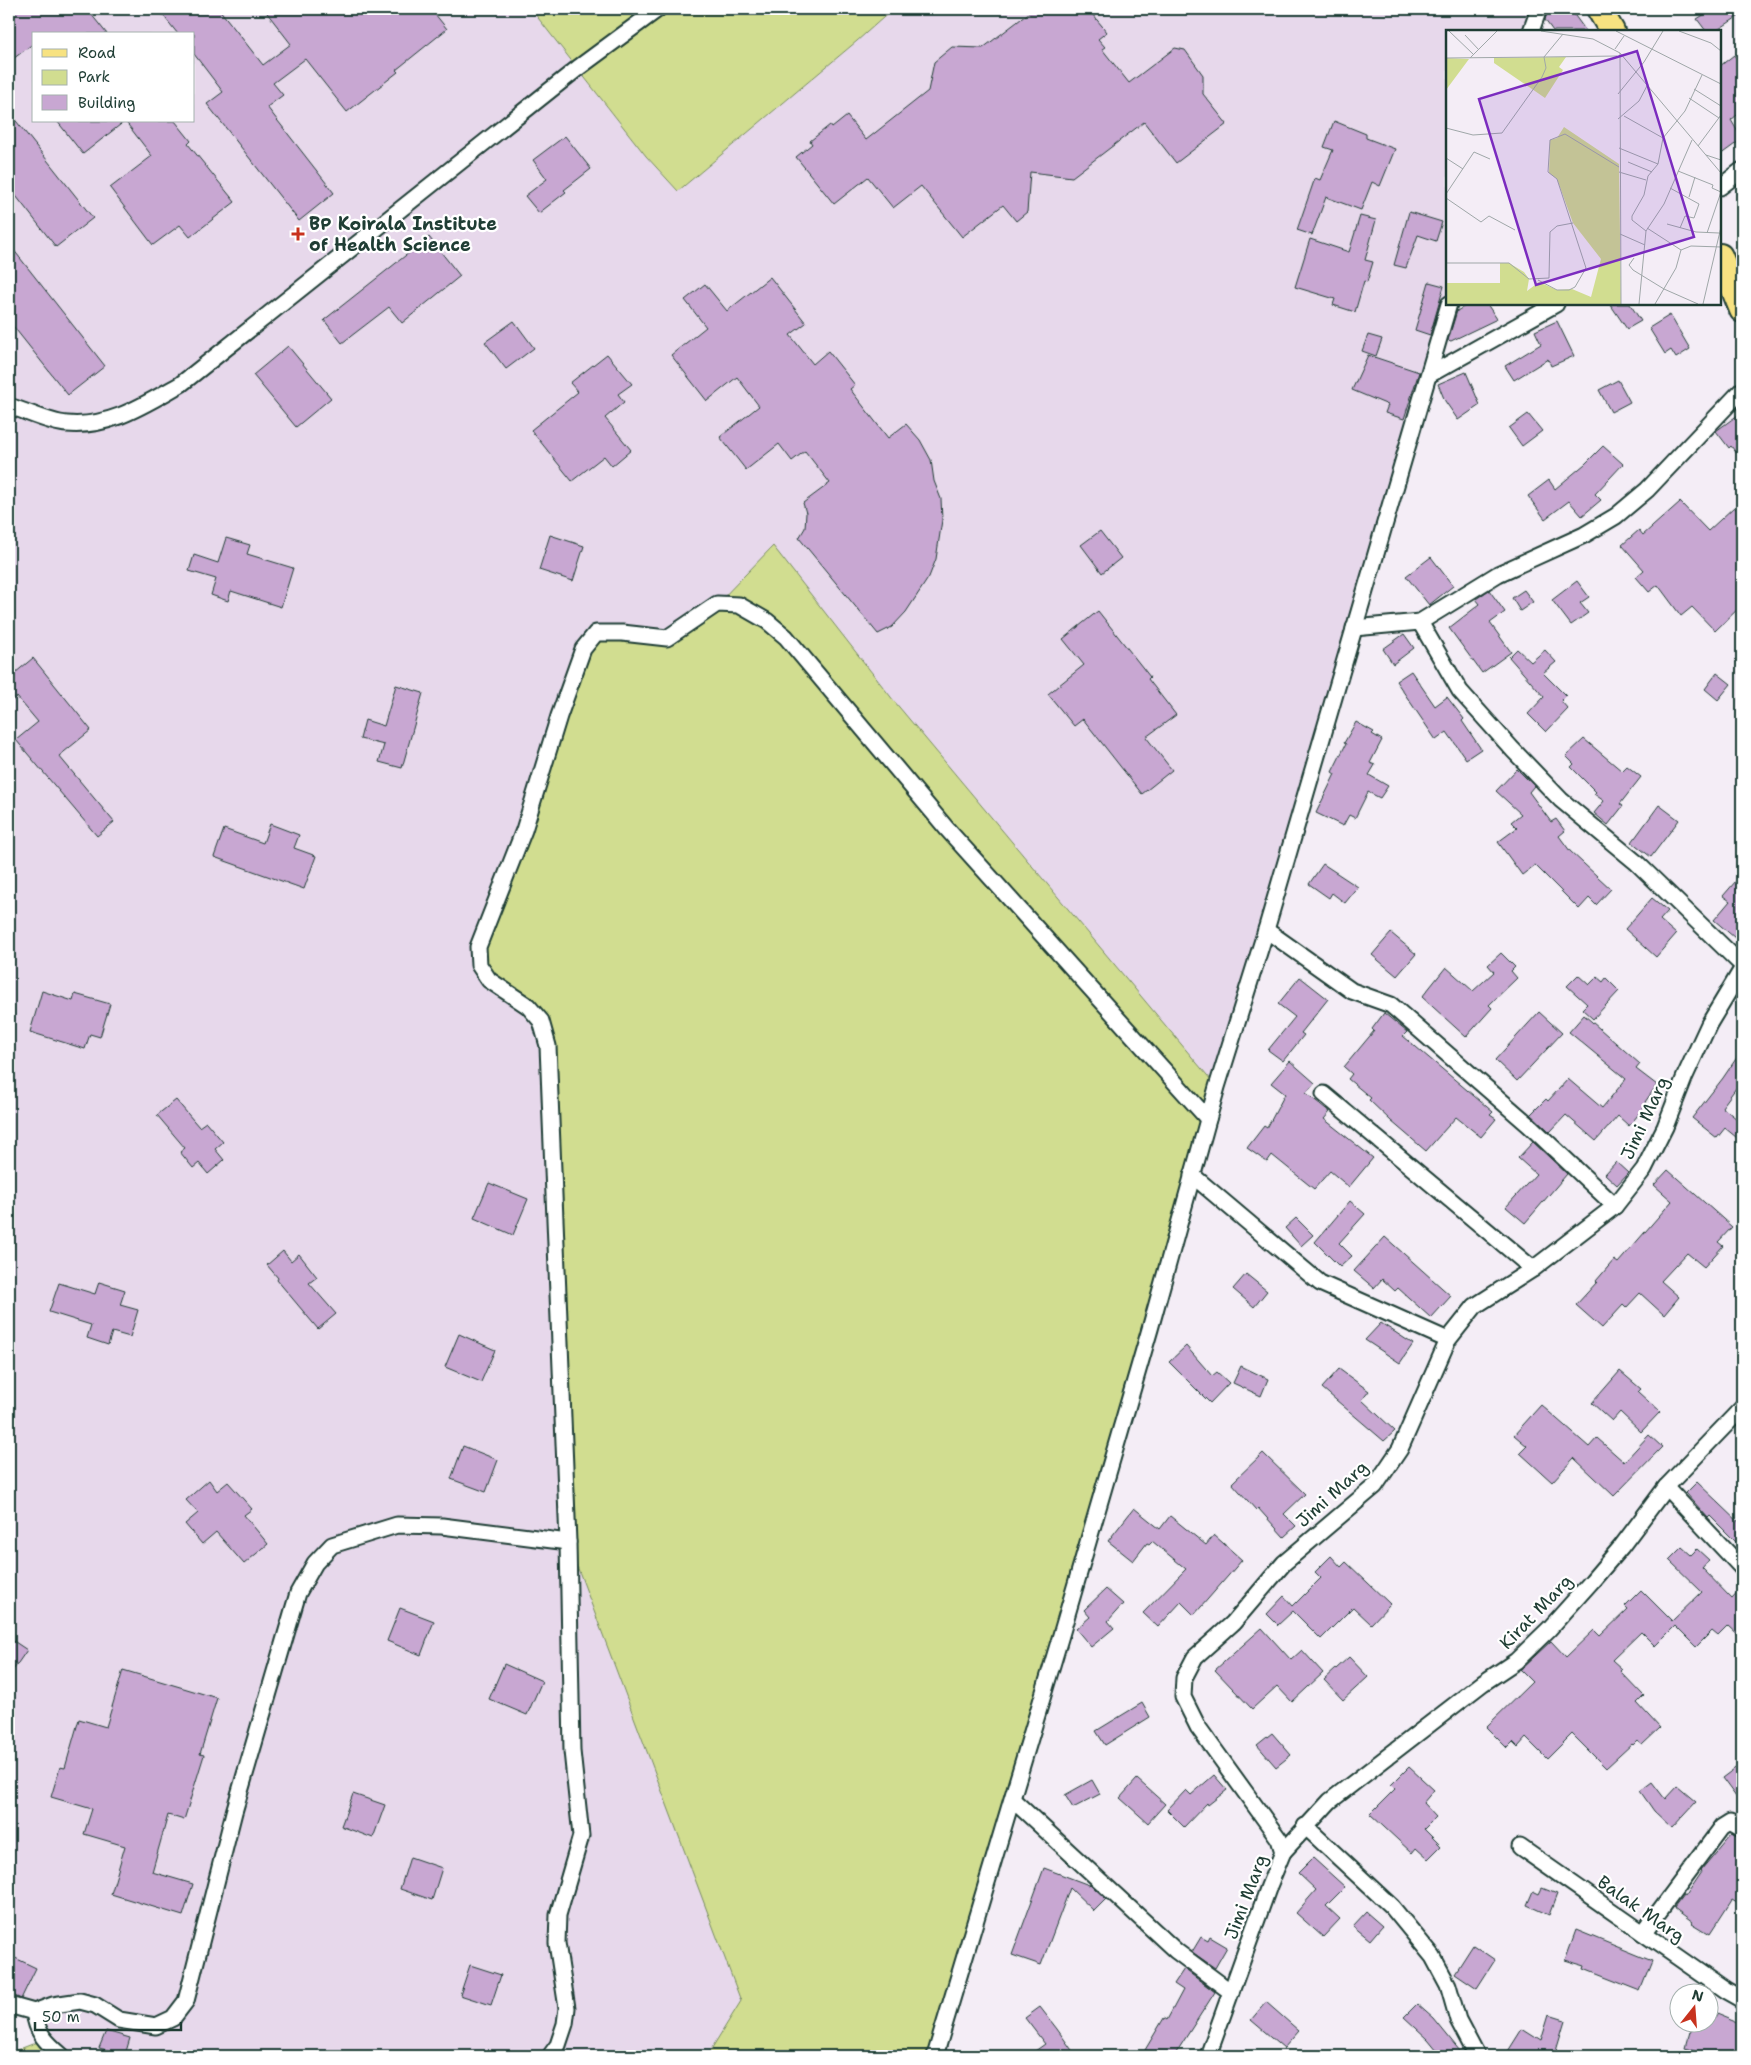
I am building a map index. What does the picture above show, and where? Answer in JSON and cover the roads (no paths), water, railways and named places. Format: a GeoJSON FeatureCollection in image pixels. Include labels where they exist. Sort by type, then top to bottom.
{"type":"FeatureCollection","features":[{"type":"Feature","properties":{"kind":"main road"},"geometry":{"type":"LineString","coordinates":[[1599,9],[1611,30]]}},
{"type":"Feature","properties":{"kind":"main road"},"geometry":{"type":"LineString","coordinates":[[1721,258],[1742,310]]}},
{"type":"Feature","properties":{"kind":"street"},"geometry":{"type":"LineString","coordinates":[[9,406],[66,424],[90,423],[126,415],[181,384],[571,74],[658,9]]}},
{"type":"Feature","properties":{"kind":"street"},"geometry":{"type":"LineString","coordinates":[[1531,30],[1539,9]]}},
{"type":"Feature","properties":{"kind":"street"},"geometry":{"type":"LineString","coordinates":[[1721,185],[1742,170]]}},
{"type":"Feature","properties":{"kind":"street"},"geometry":{"type":"LineString","coordinates":[[936,2056],[1013,1800],[1216,1087],[1266,930],[1449,305]]}},
{"type":"Feature","properties":{"kind":"street"},"geometry":{"type":"LineString","coordinates":[[1429,375],[1554,305]]}},
{"type":"Feature","properties":{"kind":"street"},"geometry":{"type":"LineString","coordinates":[[1354,628],[1420,622],[1498,574],[1584,536],[1616,516],[1647,490],[1742,390]]}},
{"type":"Feature","properties":{"kind":"street"},"geometry":{"type":"LineString","coordinates":[[550,2056],[558,2045],[565,2024],[567,2008],[557,1943],[558,1915],[582,1836],[572,1751],[568,1542],[548,1046],[541,1021],[528,1006],[489,980],[479,965],[478,947],[524,830],[559,716],[583,649],[596,634],[622,633],[667,638],[717,604],[739,606],[767,621],[786,637],[947,829],[1208,1119]]}},
{"type":"Feature","properties":{"kind":"street"},"geometry":{"type":"LineString","coordinates":[[1420,622],[1460,691],[1513,750],[1561,800],[1637,863],[1742,967]]}},
{"type":"Feature","properties":{"kind":"street"},"geometry":{"type":"LineString","coordinates":[[1266,930],[1352,991],[1391,1004],[1529,1125],[1615,1206]]}},
{"type":"Feature","properties":{"kind":"street","name":"Jimi Marg"},"geometry":{"type":"LineString","coordinates":[[1208,2056],[1283,1852],[1279,1839],[1198,1727],[1183,1697],[1184,1678],[1194,1657],[1233,1623],[1284,1563],[1375,1486],[1400,1449],[1448,1340],[1475,1306],[1533,1269],[1615,1206],[1644,1169],[1665,1127],[1685,1076],[1709,1024],[1742,967]]}},
{"type":"Feature","properties":{"kind":"street"},"geometry":{"type":"LineString","coordinates":[[1324,1094],[1533,1269]]}},
{"type":"Feature","properties":{"kind":"street"},"geometry":{"type":"LineString","coordinates":[[1192,1175],[1320,1282],[1448,1340]]}},
{"type":"Feature","properties":{"kind":"street","name":"Kirat Marg"},"geometry":{"type":"LineString","coordinates":[[1283,1852],[1330,1801],[1483,1683],[1516,1661],[1549,1629],[1598,1574],[1666,1487],[1742,1408]]}},
{"type":"Feature","properties":{"kind":"street"},"geometry":{"type":"LineString","coordinates":[[1666,1487],[1742,1568]]}},
{"type":"Feature","properties":{"kind":"street"},"geometry":{"type":"LineString","coordinates":[[9,2005],[34,2012],[53,2004],[80,2001],[95,2005],[119,2020],[156,2026],[173,2018],[186,2001],[234,1812],[298,1593],[315,1563],[332,1545],[396,1525],[442,1526],[568,1542]]}},
{"type":"Feature","properties":{"kind":"street"},"geometry":{"type":"LineString","coordinates":[[1013,1800],[1176,1951],[1231,1992]]}},
{"type":"Feature","properties":{"kind":"street"},"geometry":{"type":"LineString","coordinates":[[1644,1933],[1722,1827],[1730,1822],[1742,1829]]}},
{"type":"Feature","properties":{"kind":"street"},"geometry":{"type":"LineString","coordinates":[[1305,1826],[1392,1907],[1433,1957],[1448,1985],[1458,2020],[1477,2056]]}},
{"type":"Feature","properties":{"kind":"street","name":"Balak Marg"},"geometry":{"type":"LineString","coordinates":[[1520,1847],[1726,1991],[1742,2000]]}},
{"type":"Feature","properties":{"kind":"street"},"geometry":{"type":"LineString","coordinates":[[34,2012],[35,2022],[44,2040],[62,2056]]}},
{"type":"Feature","properties":{"kind":"place","name":"BP Koirala Institute of Health Science"},"geometry":{"type":"Point","coordinates":[298,234]}}]}
